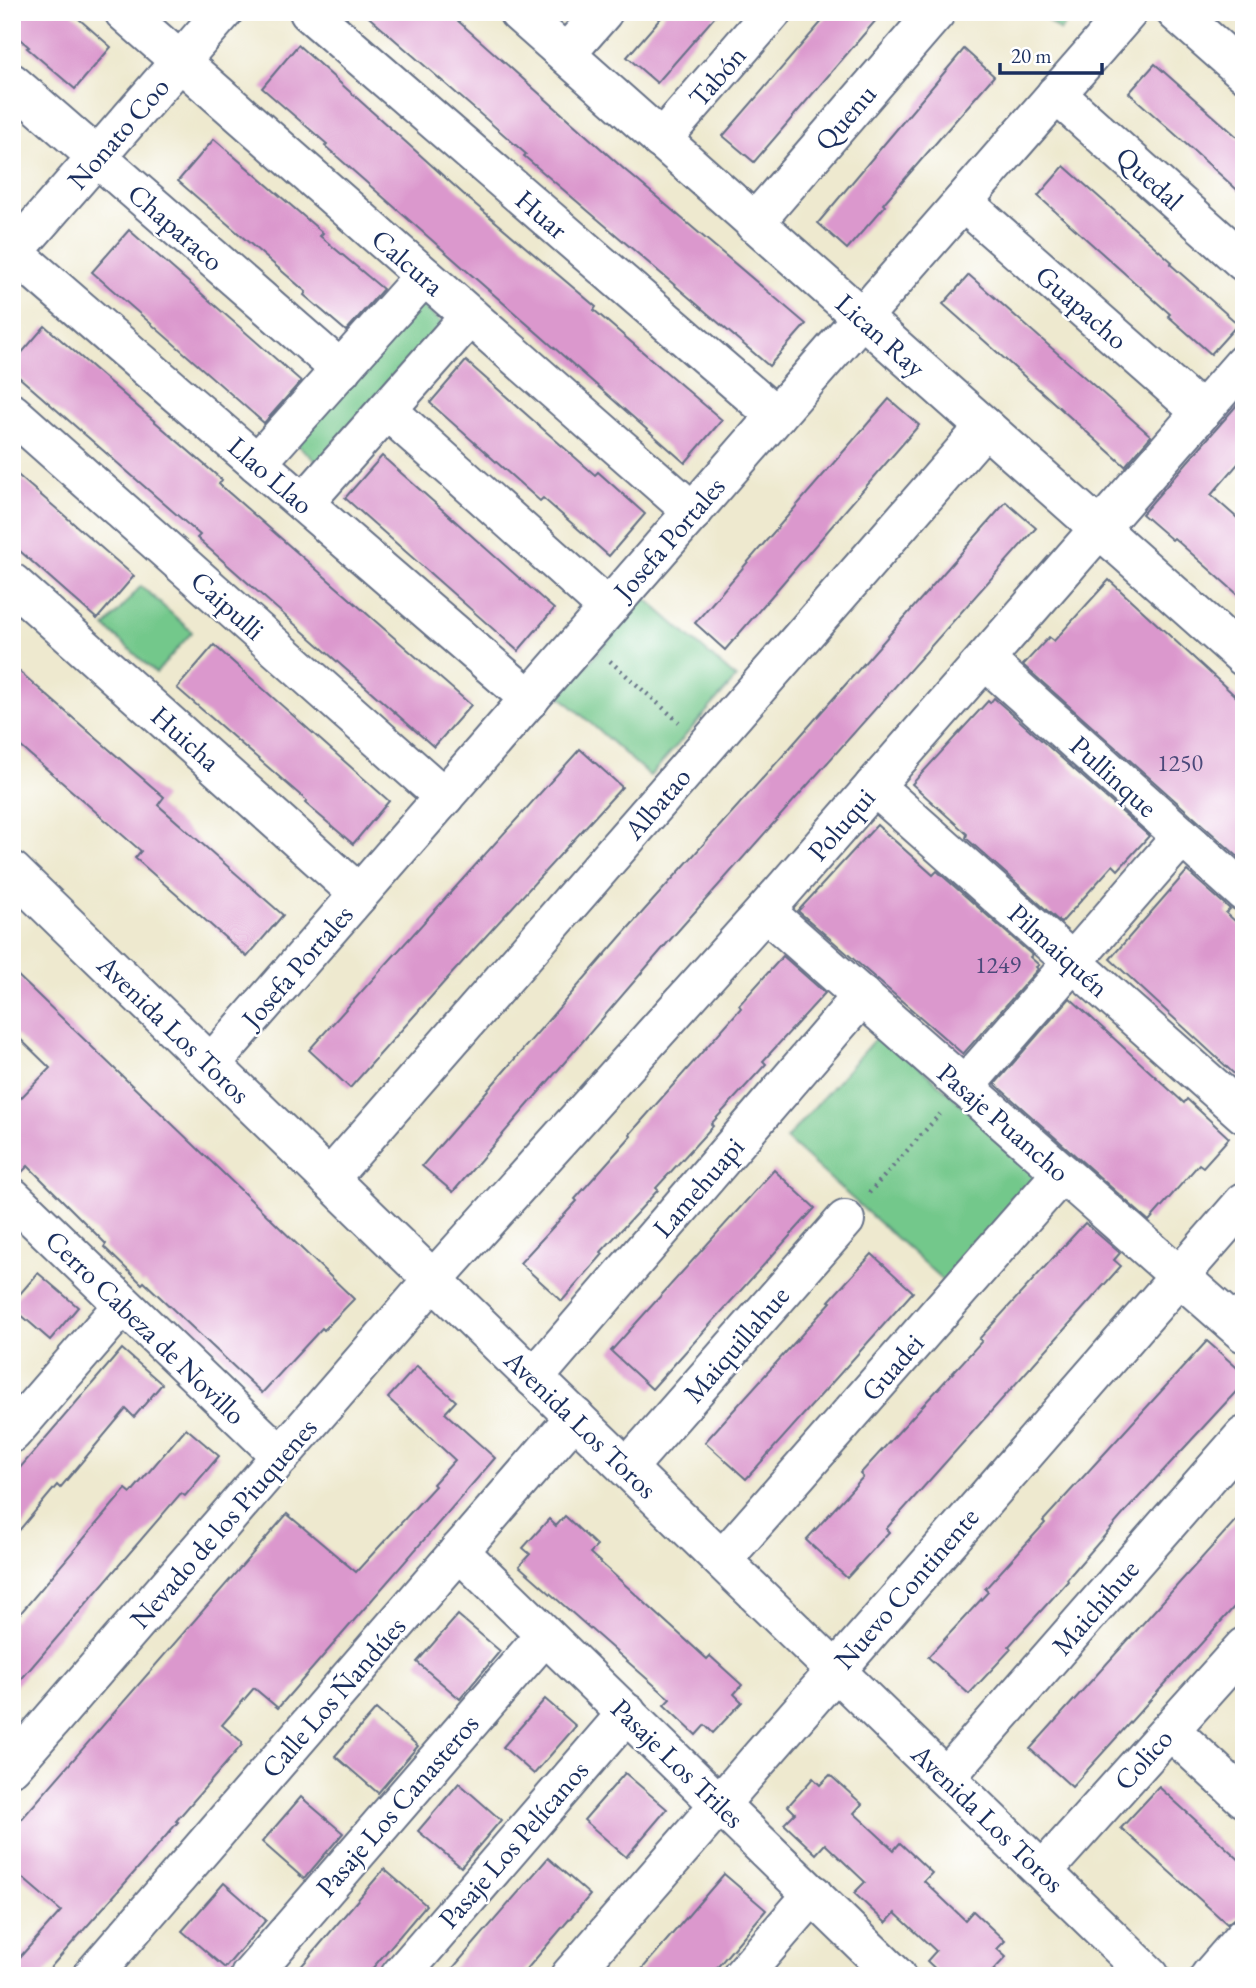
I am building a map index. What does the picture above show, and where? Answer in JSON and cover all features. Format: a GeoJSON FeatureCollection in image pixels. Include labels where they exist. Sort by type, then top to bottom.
{"type":"FeatureCollection","features":[{"type":"Feature","properties":{"kind":"street","name":"Calcura"},"geometry":{"type":"LineString","coordinates":[[124,12],[692,512]]}},
{"type":"Feature","properties":{"kind":"street","name":"Nonato Coo"},"geometry":{"type":"LineString","coordinates":[[13,252],[223,12]]}},
{"type":"Feature","properties":{"kind":"street","name":"Huar"},"geometry":{"type":"LineString","coordinates":[[309,12],[776,416]]}},
{"type":"Feature","properties":{"kind":"street","name":"Lican Ray"},"geometry":{"type":"LineString","coordinates":[[518,12],[1099,528],[1241,649]]}},
{"type":"Feature","properties":{"kind":"street"},"geometry":{"type":"LineString","coordinates":[[566,54],[603,12]]}},
{"type":"Feature","properties":{"kind":"street","name":"Tabón"},"geometry":{"type":"LineString","coordinates":[[661,139],[772,12]]}},
{"type":"Feature","properties":{"kind":"street","name":"Quenu"},"geometry":{"type":"LineString","coordinates":[[754,222],[936,12]]}},
{"type":"Feature","properties":{"kind":"street","name":"Josefa Portales"},"geometry":{"type":"LineString","coordinates":[[211,1064],[1128,12]]}},
{"type":"Feature","properties":{"kind":"street"},"geometry":{"type":"LineString","coordinates":[[1176,12],[1244,72]]}},
{"type":"Feature","properties":{"kind":"street","name":"Chaparaco"},"geometry":{"type":"LineString","coordinates":[[12,83],[341,370]]}},
{"type":"Feature","properties":{"kind":"street","name":"Quedal"},"geometry":{"type":"LineString","coordinates":[[1056,94],[1244,262]]}},
{"type":"Feature","properties":{"kind":"street","name":"Guapacho"},"geometry":{"type":"LineString","coordinates":[[963,202],[1201,412]]}},
{"type":"Feature","properties":{"kind":"street","name":"Llao Llao"},"geometry":{"type":"LineString","coordinates":[[13,252],[530,699]]}},
{"type":"Feature","properties":{"kind":"street"},"geometry":{"type":"LineString","coordinates":[[257,463],[424,276]]}},
{"type":"Feature","properties":{"kind":"street"},"geometry":{"type":"LineString","coordinates":[[304,503],[470,316]]}},
{"type":"Feature","properties":{"kind":"street","name":"Poluqui"},"geometry":{"type":"LineString","coordinates":[[433,1280],[765,911],[1244,363]]}},
{"type":"Feature","properties":{"kind":"street"},"geometry":{"type":"LineString","coordinates":[[387,410],[608,608]]}},
{"type":"Feature","properties":{"kind":"street","name":"Caipulli"},"geometry":{"type":"LineString","coordinates":[[12,414],[444,797]]}},
{"type":"Feature","properties":{"kind":"street","name":"Albatao"},"geometry":{"type":"LineString","coordinates":[[329,1179],[985,427]]}},
{"type":"Feature","properties":{"kind":"street","name":"Huicha"},"geometry":{"type":"LineString","coordinates":[[12,583],[359,894]]}},
{"type":"Feature","properties":{"kind":"street","name":"Pullinque"},"geometry":{"type":"LineString","coordinates":[[985,660],[1244,892]]}},
{"type":"Feature","properties":{"kind":"street","name":"Pilmaiquén"},"geometry":{"type":"LineString","coordinates":[[874,786],[1244,1114]]}},
{"type":"Feature","properties":{"kind":"street"},"geometry":{"type":"LineString","coordinates":[[964,1087],[1182,836]]}},
{"type":"Feature","properties":{"kind":"street","name":"Avenida Los Toros"},"geometry":{"type":"LineString","coordinates":[[12,871],[1150,1976]]}},
{"type":"Feature","properties":{"kind":"street","name":"Pasaje Puancho"},"geometry":{"type":"LineString","coordinates":[[765,911],[1244,1333]]}},
{"type":"Feature","properties":{"kind":"street","name":"Lamehuapi"},"geometry":{"type":"LineString","coordinates":[[534,1378],[862,996]]}},
{"type":"Feature","properties":{"kind":"street","name":"Guadei"},"geometry":{"type":"LineString","coordinates":[[722,1560],[1062,1173]]}},
{"type":"Feature","properties":{"kind":"street","name":"Cerro Cabeza de Novillo"},"geometry":{"type":"LineString","coordinates":[[12,1197],[281,1456]]}},
{"type":"Feature","properties":{"kind":"street","name":"Nuevo Continente"},"geometry":{"type":"LineString","coordinates":[[570,1976],[1244,1202]]}},
{"type":"Feature","properties":{"kind":"street","name":"Maiquillahue"},"geometry":{"type":"LineString","coordinates":[[627,1468],[845,1220]]}},
{"type":"Feature","properties":{"kind":"street","name":"Nevado de los Piuquenes"},"geometry":{"type":"LineString","coordinates":[[12,1766],[433,1280]]}},
{"type":"Feature","properties":{"kind":"street"},"geometry":{"type":"LineString","coordinates":[[12,1433],[123,1305]]}},
{"type":"Feature","properties":{"kind":"street","name":"Calle Los Ñandúes"},"geometry":{"type":"LineString","coordinates":[[92,1976],[575,1417]]}},
{"type":"Feature","properties":{"kind":"street","name":"Maichihue"},"geometry":{"type":"LineString","coordinates":[[946,1777],[1244,1436]]}},
{"type":"Feature","properties":{"kind":"street","name":"Pasaje Los Triles"},"geometry":{"type":"LineString","coordinates":[[459,1551],[896,1976]]}},
{"type":"Feature","properties":{"kind":"street","name":"Pasaje Los Canasteros"},"geometry":{"type":"LineString","coordinates":[[250,1976],[545,1634]]}},
{"type":"Feature","properties":{"kind":"street","name":"Colico"},"geometry":{"type":"LineString","coordinates":[[1043,1871],[1244,1647]]}},
{"type":"Feature","properties":{"kind":"street","name":"Pasaje Los Pelícanos"},"geometry":{"type":"LineString","coordinates":[[400,1976],[626,1713]]}},
{"type":"Feature","properties":{"kind":"street"},"geometry":{"type":"LineString","coordinates":[[1170,1730],[1244,1798]]}},
{"type":"Feature","properties":{"kind":"street"},"geometry":{"type":"LineString","coordinates":[[742,1976],[813,1894]]}},
{"type":"Feature","properties":{"kind":"street"},"geometry":{"type":"LineString","coordinates":[[1210,1976],[1244,1937]]}},
{"type":"Feature","properties":{"kind":"path"},"geometry":{"type":"LineString","coordinates":[[583,638],[706,746]]}},
{"type":"Feature","properties":{"kind":"path"},"geometry":{"type":"LineString","coordinates":[[845,1220],[964,1087]]}},
{"type":"Feature","properties":{"kind":"green space"},"geometry":{"type":"Polygon","coordinates":[[[1038,12],[1075,12],[1060,31],[1038,12]]]}},
{"type":"Feature","properties":{"kind":"green space"},"geometry":{"type":"Polygon","coordinates":[[[413,298],[451,331],[328,472],[290,438],[413,298]]]}},
{"type":"Feature","properties":{"kind":"green space"},"geometry":{"type":"Polygon","coordinates":[[[141,586],[192,632],[156,673],[105,627],[141,586]]]}},
{"type":"Feature","properties":{"kind":"green space"},"geometry":{"type":"Polygon","coordinates":[[[645,598],[736,678],[650,776],[560,696],[645,598]]]}},
{"type":"Feature","properties":{"kind":"green space"},"geometry":{"type":"Polygon","coordinates":[[[881,1032],[1041,1176],[946,1283],[786,1139],[881,1032]]]}},
{"type":"Feature","properties":{"kind":"building"},"geometry":{"type":"Polygon","coordinates":[[[12,12],[71,12],[111,47],[75,89],[12,32],[12,12]]]}},
{"type":"Feature","properties":{"kind":"building"},"geometry":{"type":"Polygon","coordinates":[[[363,12],[448,12],[625,170],[806,324],[769,366],[524,156],[526,154],[363,12]]]}},
{"type":"Feature","properties":{"kind":"building"},"geometry":{"type":"Polygon","coordinates":[[[666,12],[719,12],[657,83],[627,57],[666,12]]]}},
{"type":"Feature","properties":{"kind":"building"},"geometry":{"type":"Polygon","coordinates":[[[830,12],[883,12],[754,162],[723,136],[830,12]]]}},
{"type":"Feature","properties":{"kind":"building"},"geometry":{"type":"Polygon","coordinates":[[[298,45],[469,199],[596,307],[594,310],[722,420],[685,463],[262,88],[298,45]]]}},
{"type":"Feature","properties":{"kind":"building"},"geometry":{"type":"Polygon","coordinates":[[[964,49],[994,76],[847,249],[818,223],[964,49]]]}},
{"type":"Feature","properties":{"kind":"building"},"geometry":{"type":"Polygon","coordinates":[[[1155,64],[1244,143],[1244,196],[1129,93],[1155,64]]]}},
{"type":"Feature","properties":{"kind":"building"},"geometry":{"type":"Polygon","coordinates":[[[214,139],[323,233],[320,236],[383,289],[346,331],[304,295],[306,292],[178,181],[214,139]]]}},
{"type":"Feature","properties":{"kind":"building"},"geometry":{"type":"Polygon","coordinates":[[[1064,166],[1238,324],[1211,354],[1038,196],[1064,166]]]}},
{"type":"Feature","properties":{"kind":"building"},"geometry":{"type":"Polygon","coordinates":[[[129,230],[301,381],[264,423],[92,272],[129,230]]]}},
{"type":"Feature","properties":{"kind":"building"},"geometry":{"type":"Polygon","coordinates":[[[969,275],[1151,436],[1125,466],[943,304],[969,275]]]}},
{"type":"Feature","properties":{"kind":"building"},"geometry":{"type":"Polygon","coordinates":[[[45,326],[222,480],[219,484],[471,705],[434,747],[197,538],[200,535],[12,371],[12,364],[45,326]]]}},
{"type":"Feature","properties":{"kind":"building"},"geometry":{"type":"Polygon","coordinates":[[[466,361],[595,475],[598,472],[645,514],[609,556],[543,498],[540,501],[430,403],[466,361]]]}},
{"type":"Feature","properties":{"kind":"building"},"geometry":{"type":"Polygon","coordinates":[[[1244,397],[1244,457],[1211,495],[1244,524],[1244,600],[1174,538],[1172,540],[1142,514],[1244,397]]]}},
{"type":"Feature","properties":{"kind":"building"},"geometry":{"type":"Polygon","coordinates":[[[889,399],[919,425],[725,650],[695,623],[889,399]]]}},
{"type":"Feature","properties":{"kind":"building"},"geometry":{"type":"Polygon","coordinates":[[[382,456],[554,609],[518,651],[345,498],[382,456]]]}},
{"type":"Feature","properties":{"kind":"building"},"geometry":{"type":"Polygon","coordinates":[[[12,470],[134,576],[97,619],[12,544],[12,470]]]}},
{"type":"Feature","properties":{"kind":"building"},"geometry":{"type":"Polygon","coordinates":[[[1006,502],[1036,528],[669,941],[453,1192],[422,1166],[622,935],[1006,502]]]}},
{"type":"Feature","properties":{"kind":"building"},"geometry":{"type":"Polygon","coordinates":[[[1109,580],[1244,704],[1244,862],[1023,665],[1049,637],[1054,641],[1109,580]]]}},
{"type":"Feature","properties":{"kind":"building"},"geometry":{"type":"Polygon","coordinates":[[[214,645],[389,801],[353,844],[177,688],[214,645]]]}},
{"type":"Feature","properties":{"kind":"building"},"geometry":{"type":"Polygon","coordinates":[[[12,665],[164,797],[158,805],[283,915],[247,957],[135,858],[141,851],[12,739],[12,665]]]}},
{"type":"Feature","properties":{"kind":"building"},"geometry":{"type":"Polygon","coordinates":[[[994,698],[1149,836],[1118,870],[1113,865],[1061,923],[966,838],[967,834],[912,784],[988,701],[990,703],[994,698]]]}},
{"type":"Feature","properties":{"kind":"building"},"geometry":{"type":"Polygon","coordinates":[[[580,749],[622,787],[350,1088],[309,1050],[580,749]]]}},
{"type":"Feature","properties":{"kind":"building"},"geometry":{"type":"Polygon","coordinates":[[[877,825],[933,875],[937,871],[1032,955],[1030,957],[1039,965],[963,1054],[798,911],[877,825]]]}},
{"type":"Feature","properties":{"kind":"building"},"geometry":{"type":"Polygon","coordinates":[[[1187,871],[1230,909],[1226,913],[1244,929],[1244,1083],[1110,959],[1187,871]]]}},
{"type":"Feature","properties":{"kind":"building"},"geometry":{"type":"Polygon","coordinates":[[[783,956],[825,993],[763,1061],[766,1064],[711,1124],[713,1126],[656,1188],[658,1190],[601,1252],[603,1254],[562,1301],[520,1263],[577,1201],[575,1199],[783,956]]]}},
{"type":"Feature","properties":{"kind":"building"},"geometry":{"type":"Polygon","coordinates":[[[12,970],[354,1299],[324,1330],[322,1328],[262,1393],[144,1282],[142,1284],[28,1166],[18,1176],[12,1176],[12,1107],[50,1068],[12,1031],[12,970]]]}},
{"type":"Feature","properties":{"kind":"building"},"geometry":{"type":"Polygon","coordinates":[[[1070,998],[1184,1103],[1187,1099],[1229,1138],[1203,1167],[1199,1164],[1149,1221],[995,1084],[1070,998]]]}},
{"type":"Feature","properties":{"kind":"building"},"geometry":{"type":"Polygon","coordinates":[[[774,1170],[815,1208],[652,1389],[611,1351],[774,1170]]]}},
{"type":"Feature","properties":{"kind":"building"},"geometry":{"type":"Polygon","coordinates":[[[1085,1223],[1120,1253],[1114,1260],[1121,1266],[886,1529],[889,1532],[847,1578],[806,1540],[863,1477],[860,1474],[1085,1223]]]}},
{"type":"Feature","properties":{"kind":"building"},"geometry":{"type":"Polygon","coordinates":[[[872,1254],[913,1292],[746,1479],[705,1442],[872,1254]]]}},
{"type":"Feature","properties":{"kind":"building"},"geometry":{"type":"Polygon","coordinates":[[[38,1273],[78,1307],[50,1340],[12,1307],[12,1303],[38,1273]]]}},
{"type":"Feature","properties":{"kind":"building"},"geometry":{"type":"Polygon","coordinates":[[[1207,1341],[1244,1374],[1244,1383],[1126,1511],[1009,1646],[1011,1649],[969,1694],[928,1657],[988,1592],[985,1589],[1045,1523],[1043,1521],[1207,1341]]]}},
{"type":"Feature","properties":{"kind":"building"},"geometry":{"type":"Polygon","coordinates":[[[122,1349],[162,1384],[134,1417],[126,1409],[60,1488],[57,1485],[12,1539],[12,1477],[122,1349]]]}},
{"type":"Feature","properties":{"kind":"building"},"geometry":{"type":"Polygon","coordinates":[[[417,1366],[456,1401],[445,1413],[495,1458],[278,1708],[254,1688],[222,1725],[242,1742],[242,1745],[43,1976],[12,1976],[12,1966],[61,1911],[12,1869],[12,1830],[287,1514],[356,1572],[435,1486],[433,1484],[455,1460],[388,1398],[417,1366]]]}},
{"type":"Feature","properties":{"kind":"building"},"geometry":{"type":"Polygon","coordinates":[[[186,1428],[219,1456],[185,1496],[181,1493],[12,1690],[12,1623],[126,1489],[131,1493],[186,1428]]]}},
{"type":"Feature","properties":{"kind":"building"},"geometry":{"type":"Polygon","coordinates":[[[1244,1511],[1244,1596],[1072,1787],[1030,1749],[1244,1511]]]}},
{"type":"Feature","properties":{"kind":"building"},"geometry":{"type":"Polygon","coordinates":[[[565,1516],[597,1546],[590,1553],[707,1659],[710,1656],[742,1685],[734,1694],[742,1702],[713,1733],[705,1725],[696,1735],[664,1705],[670,1699],[519,1566],[530,1554],[523,1548],[549,1519],[556,1526],[565,1516]]]}},
{"type":"Feature","properties":{"kind":"building"},"geometry":{"type":"Polygon","coordinates":[[[458,1615],[500,1651],[460,1699],[417,1662],[458,1615]]]}},
{"type":"Feature","properties":{"kind":"building"},"geometry":{"type":"Polygon","coordinates":[[[545,1699],[576,1726],[534,1774],[503,1747],[545,1699]]]}},
{"type":"Feature","properties":{"kind":"building"},"geometry":{"type":"Polygon","coordinates":[[[376,1709],[418,1746],[378,1793],[335,1756],[376,1709]]]}},
{"type":"Feature","properties":{"kind":"building"},"geometry":{"type":"Polygon","coordinates":[[[625,1773],[667,1809],[626,1857],[584,1820],[625,1773]]]}},
{"type":"Feature","properties":{"kind":"building"},"geometry":{"type":"Polygon","coordinates":[[[830,1775],[862,1804],[854,1813],[894,1850],[900,1843],[932,1873],[924,1881],[965,1920],[973,1911],[1005,1941],[997,1949],[1006,1957],[988,1976],[943,1976],[927,1961],[936,1951],[895,1913],[886,1923],[854,1893],[865,1882],[825,1844],[816,1854],[784,1824],[795,1813],[788,1806],[813,1778],[820,1785],[830,1775]]]}},
{"type":"Feature","properties":{"kind":"building"},"geometry":{"type":"Polygon","coordinates":[[[459,1783],[501,1820],[461,1867],[418,1831],[459,1783]]]}},
{"type":"Feature","properties":{"kind":"building"},"geometry":{"type":"Polygon","coordinates":[[[1159,1787],[1244,1864],[1244,1916],[1236,1917],[1227,1924],[1121,1828],[1159,1787]]]}},
{"type":"Feature","properties":{"kind":"building"},"geometry":{"type":"Polygon","coordinates":[[[301,1797],[343,1833],[304,1879],[262,1842],[301,1797]]]}},
{"type":"Feature","properties":{"kind":"building"},"geometry":{"type":"Polygon","coordinates":[[[548,1858],[590,1895],[521,1976],[446,1976],[548,1858]]]}},
{"type":"Feature","properties":{"kind":"building"},"geometry":{"type":"Polygon","coordinates":[[[384,1869],[426,1905],[366,1976],[293,1976],[384,1869]]]}},
{"type":"Feature","properties":{"kind":"building"},"geometry":{"type":"Polygon","coordinates":[[[724,1874],[766,1910],[710,1976],[636,1976],[724,1874]]]}},
{"type":"Feature","properties":{"kind":"building"},"geometry":{"type":"Polygon","coordinates":[[[224,1883],[266,1920],[225,1968],[182,1931],[224,1883]]]}}]}
